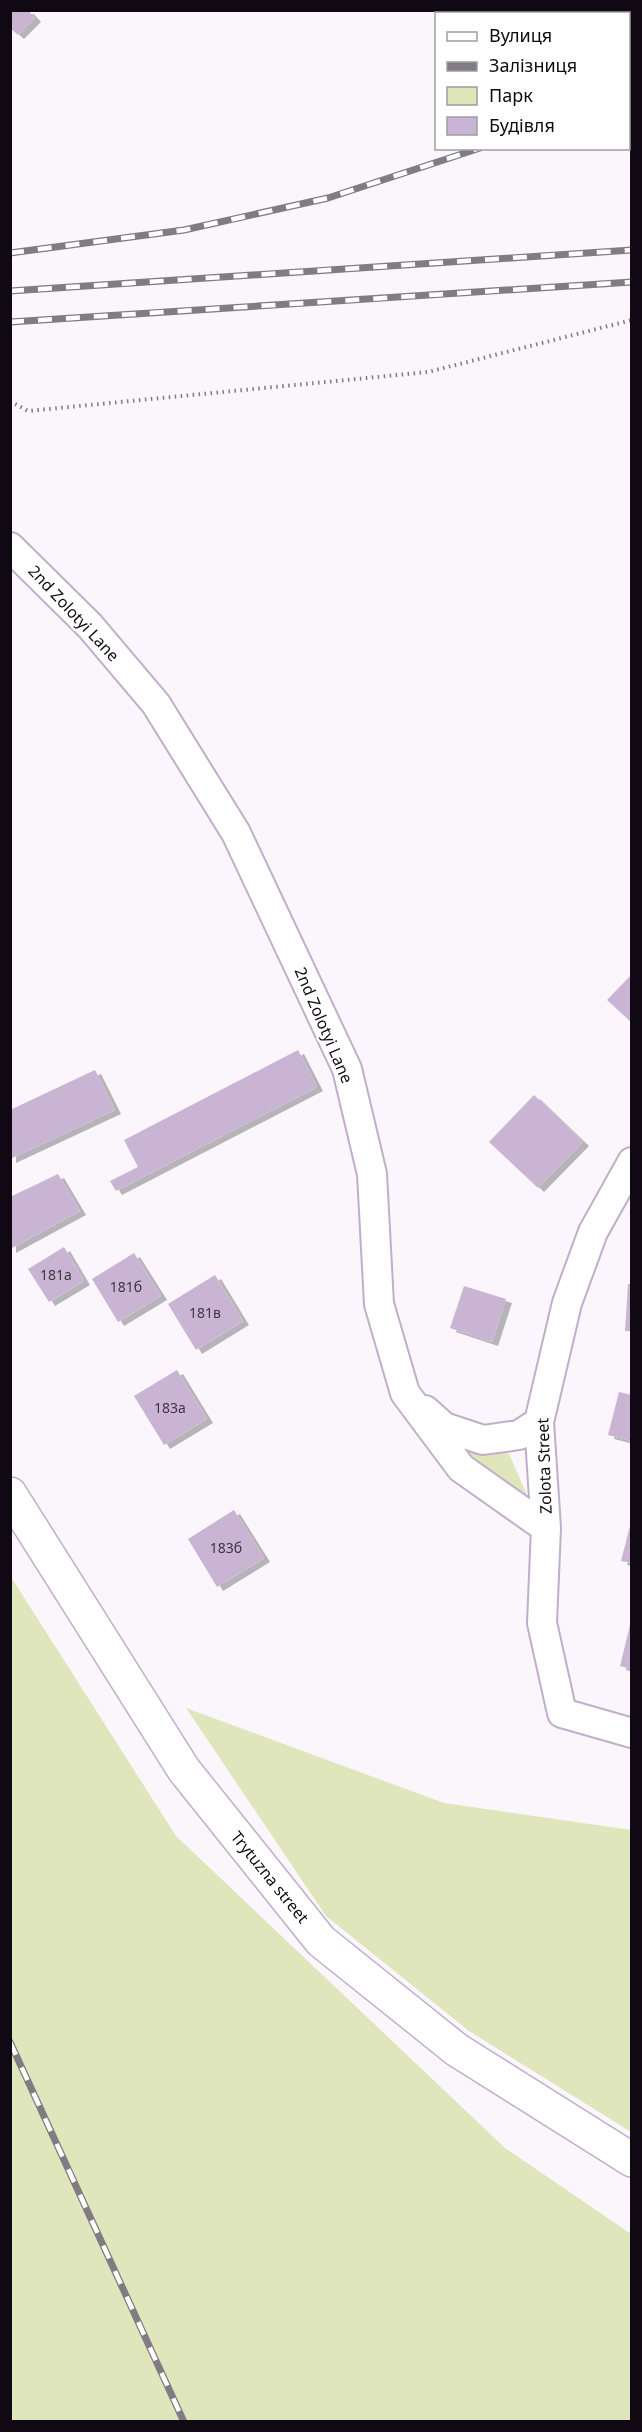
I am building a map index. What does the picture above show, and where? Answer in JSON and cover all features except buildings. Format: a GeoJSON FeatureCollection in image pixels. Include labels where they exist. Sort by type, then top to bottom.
{"type":"FeatureCollection","features":[{"type":"Feature","properties":{"kind":"street","name":"2nd Zolotyi Lane"},"geometry":{"type":"LineString","coordinates":[[10,547],[90,626],[156,704],[236,833],[347,1069],[372,1174],[379,1304],[405,1393],[460,1468],[546,1528]]}},
{"type":"Feature","properties":{"kind":"street","name":"Zolota Street"},"geometry":{"type":"LineString","coordinates":[[632,1162],[593,1232],[567,1303],[539,1422],[546,1528],[542,1623],[562,1713],[632,1733]]}},
{"type":"Feature","properties":{"kind":"street"},"geometry":{"type":"LineString","coordinates":[[405,1393],[444,1427],[483,1440],[519,1435],[539,1422]]}},
{"type":"Feature","properties":{"kind":"street","name":"Trytuzna street"},"geometry":{"type":"LineString","coordinates":[[10,1494],[184,1770],[321,1941],[457,2050],[632,2160]]}},
{"type":"Feature","properties":{"kind":"path"},"geometry":{"type":"LineString","coordinates":[[10,401],[28,411],[428,372],[632,320]]}},
{"type":"Feature","properties":{"kind":"green space"},"geometry":{"type":"Polygon","coordinates":[[[449,1439],[509,1454],[531,1504],[480,1472],[449,1439]]]}},
{"type":"Feature","properties":{"kind":"green space"},"geometry":{"type":"Polygon","coordinates":[[[11,1577],[176,1836],[505,2148],[631,2234],[631,2421],[11,2421],[11,1577]]]}},
{"type":"Feature","properties":{"kind":"green space"},"geometry":{"type":"Polygon","coordinates":[[[186,1708],[444,1803],[631,1830],[631,2132],[469,2031],[326,1916],[186,1708]]]}},
{"type":"Feature","properties":{"kind":"railway"},"geometry":{"type":"LineString","coordinates":[[10,253],[184,230],[328,198],[474,150]]}},
{"type":"Feature","properties":{"kind":"railway"},"geometry":{"type":"LineString","coordinates":[[10,291],[632,250]]}},
{"type":"Feature","properties":{"kind":"railway"},"geometry":{"type":"LineString","coordinates":[[10,322],[632,282]]}},
{"type":"Feature","properties":{"kind":"railway"},"geometry":{"type":"LineString","coordinates":[[10,2042],[184,2422]]}}]}
